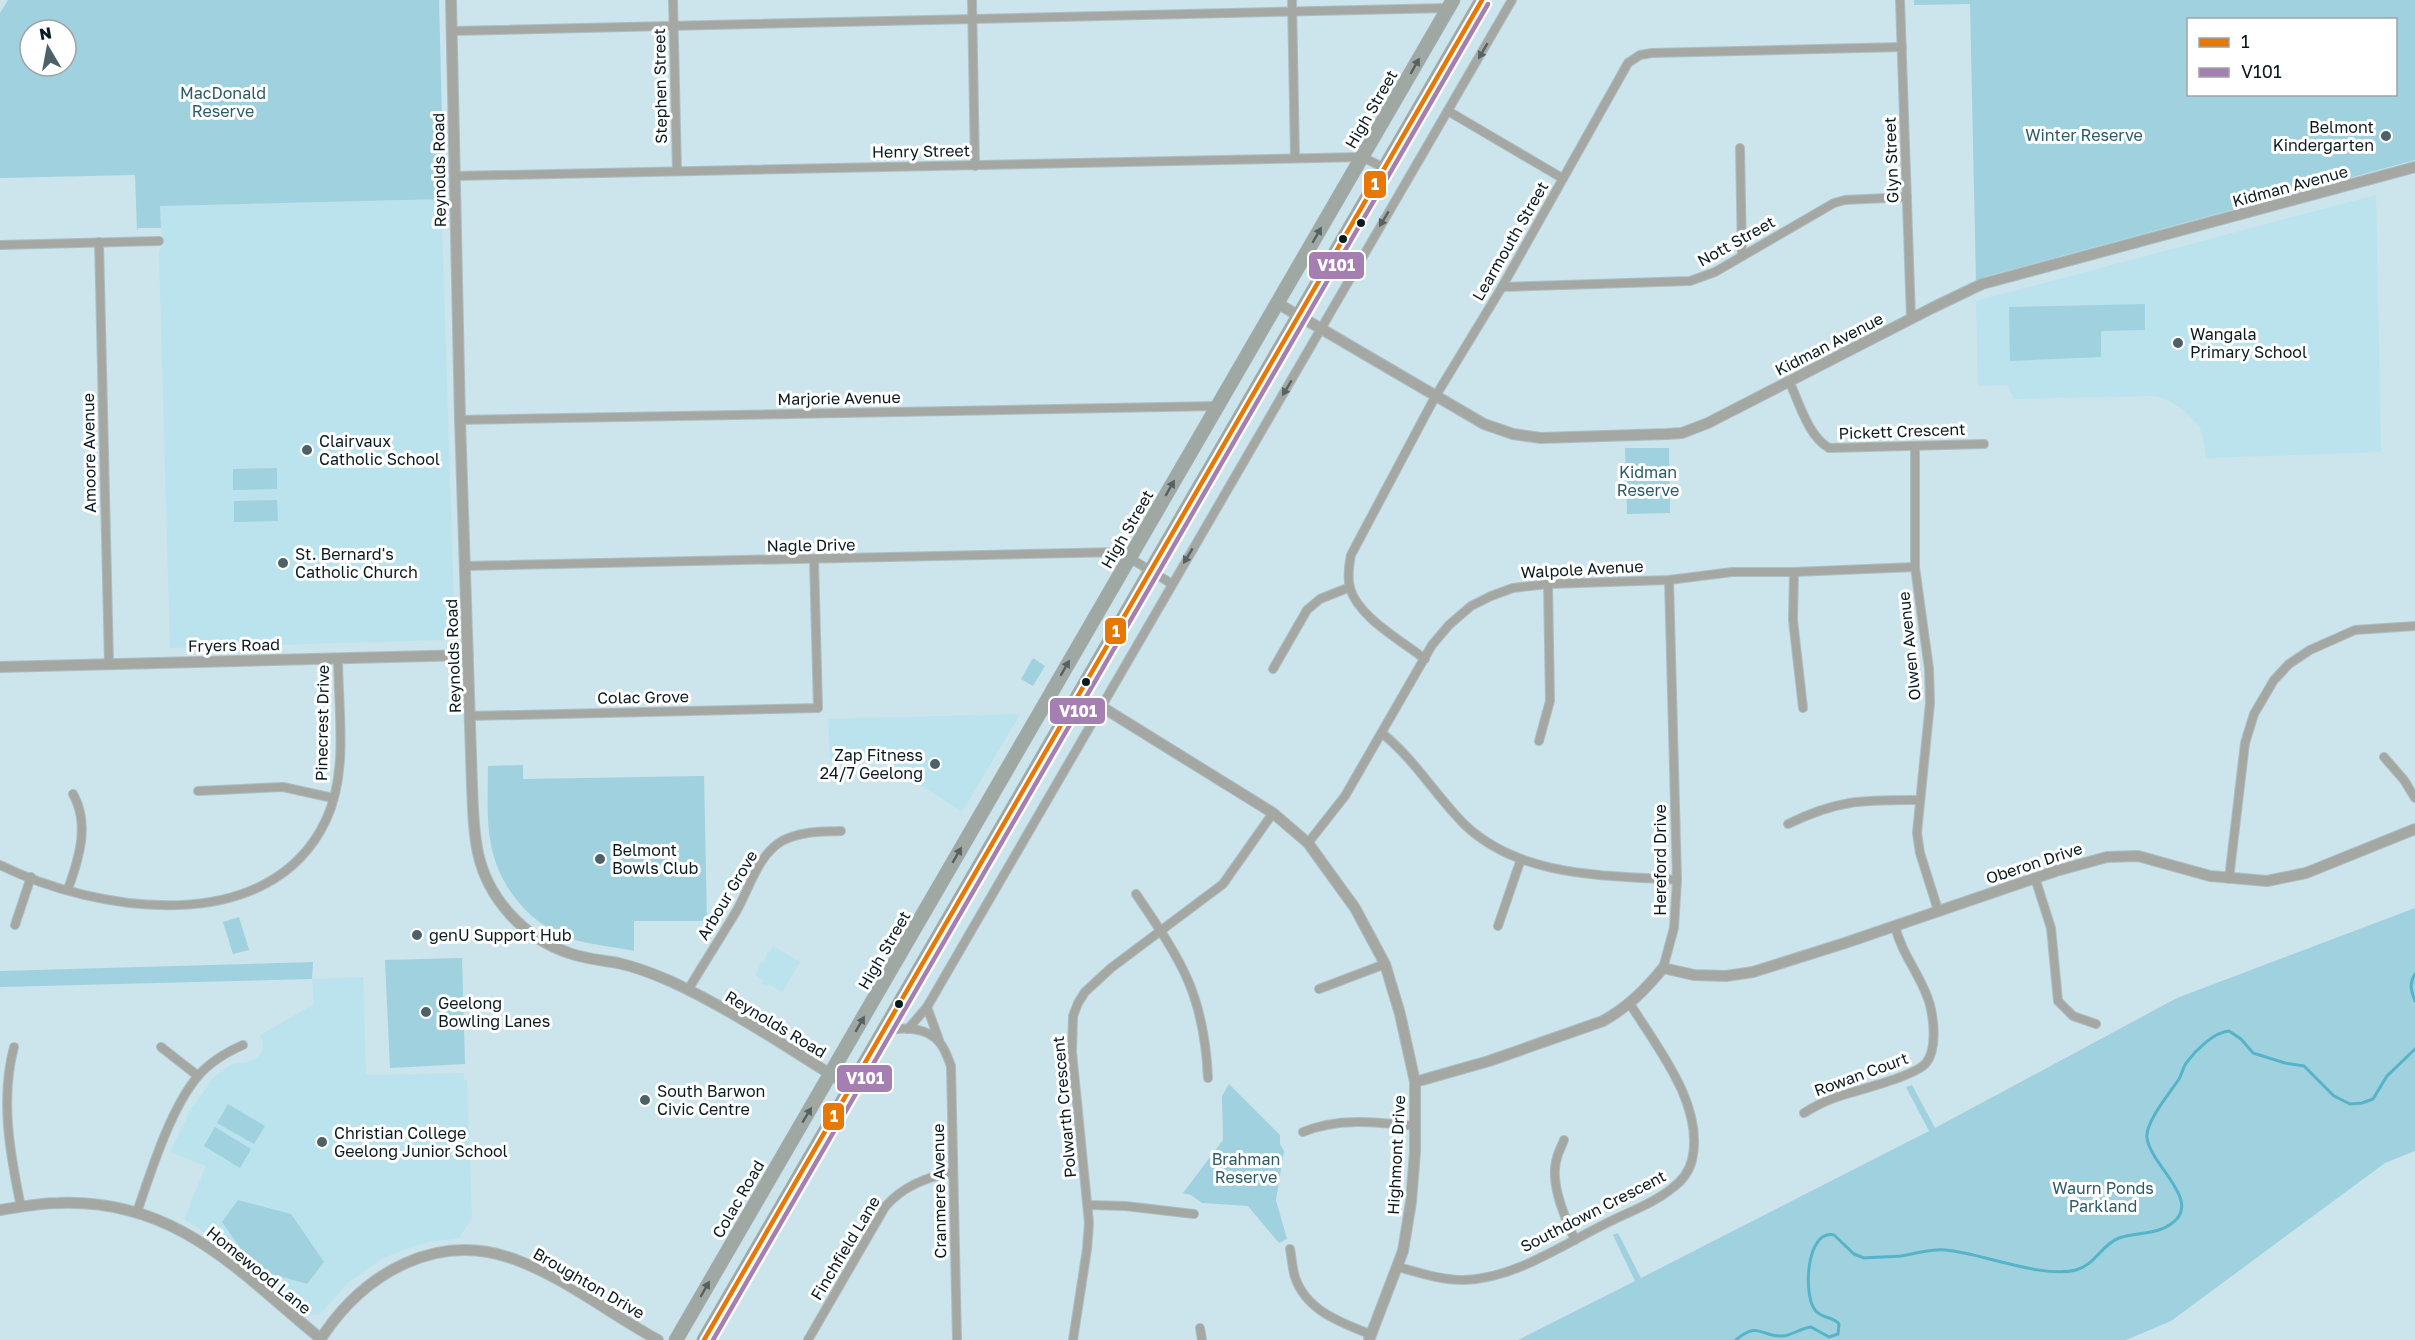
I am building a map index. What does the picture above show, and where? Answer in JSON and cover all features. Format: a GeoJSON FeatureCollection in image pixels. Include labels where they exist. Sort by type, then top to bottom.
{"type":"FeatureCollection","features":[{"type":"Feature","properties":{"kind":"highway"},"geometry":{"type":"LineString","coordinates":[[704,1340],[1482,0]]}},
{"type":"Feature","properties":{"kind":"highway","name":"High Street"},"geometry":{"type":"LineString","coordinates":[[830,1075],[1450,4]]}},
{"type":"Feature","properties":{"kind":"highway","name":"Colac Road"},"geometry":{"type":"LineString","coordinates":[[676,1340],[830,1075]]}},
{"type":"Feature","properties":{"kind":"street","name":"Reynolds Road"},"geometry":{"type":"LineString","coordinates":[[451,0],[460,420],[470,716],[476,840],[484,874],[501,905],[523,928],[542,940],[568,953],[621,964],[653,974],[688,990],[852,1088]]}},
{"type":"Feature","properties":{"kind":"street","name":"Stephen Street"},"geometry":{"type":"LineString","coordinates":[[674,0],[677,171]]}},
{"type":"Feature","properties":{"kind":"street"},"geometry":{"type":"LineString","coordinates":[[972,0],[975,165]]}},
{"type":"Feature","properties":{"kind":"street"},"geometry":{"type":"LineString","coordinates":[[1292,0],[1295,158]]}},
{"type":"Feature","properties":{"kind":"street"},"geometry":{"type":"LineString","coordinates":[[908,1029],[927,1007],[1512,0]]}},
{"type":"Feature","properties":{"kind":"street","name":"Glyn Street"},"geometry":{"type":"LineString","coordinates":[[1900,0],[1911,318]]}},
{"type":"Feature","properties":{"kind":"street"},"geometry":{"type":"LineString","coordinates":[[451,31],[1292,12],[1450,4]]}},
{"type":"Feature","properties":{"kind":"street","name":"Learmouth Street"},"geometry":{"type":"LineString","coordinates":[[1350,587],[1349,569],[1355,545],[1435,397],[1502,287],[1624,69],[1633,58],[1640,55],[1902,47]]}},
{"type":"Feature","properties":{"kind":"street"},"geometry":{"type":"LineString","coordinates":[[1448,111],[1562,178]]}},
{"type":"Feature","properties":{"kind":"street"},"geometry":{"type":"LineString","coordinates":[[1740,148],[1742,256]]}},
{"type":"Feature","properties":{"kind":"street","name":"Henry Street"},"geometry":{"type":"LineString","coordinates":[[455,176],[1362,157],[1385,168]]}},
{"type":"Feature","properties":{"kind":"street","name":"Kidman Avenue"},"geometry":{"type":"LineString","coordinates":[[1277,303],[1435,397],[1484,424],[1513,434],[1541,438],[1667,434],[1682,432],[1708,423],[1911,318],[1982,285],[2415,167]]}},
{"type":"Feature","properties":{"kind":"street","name":"Nott Street"},"geometry":{"type":"LineString","coordinates":[[1502,287],[1690,281],[1704,278],[1834,203],[1845,200],[1907,197]]}},
{"type":"Feature","properties":{"kind":"street"},"geometry":{"type":"LineString","coordinates":[[0,245],[159,241]]}},
{"type":"Feature","properties":{"kind":"street","name":"Amoore Avenue"},"geometry":{"type":"LineString","coordinates":[[99,243],[109,663]]}},
{"type":"Feature","properties":{"kind":"street","name":"Pickett Crescent"},"geometry":{"type":"LineString","coordinates":[[1789,381],[1815,435],[1821,444],[1829,448],[1983,444]]}},
{"type":"Feature","properties":{"kind":"street","name":"Marjorie Avenue"},"geometry":{"type":"LineString","coordinates":[[460,420],[1217,406]]}},
{"type":"Feature","properties":{"kind":"street","name":"Olwen Avenue"},"geometry":{"type":"LineString","coordinates":[[1915,446],[1915,567],[1930,688],[1930,719],[1918,800],[1917,833],[1920,853],[1938,910]]}},
{"type":"Feature","properties":{"kind":"street","name":"Nagle Drive"},"geometry":{"type":"LineString","coordinates":[[465,566],[1120,552],[1152,571]]}},
{"type":"Feature","properties":{"kind":"street","name":"Colac Grove"},"geometry":{"type":"LineString","coordinates":[[470,716],[818,708],[814,560]]}},
{"type":"Feature","properties":{"kind":"street","name":"Walpole Avenue"},"geometry":{"type":"LineString","coordinates":[[1308,843],[1345,796],[1383,734],[1432,645],[1449,625],[1471,606],[1491,596],[1513,588],[1548,584],[1669,580],[1732,572],[1915,567]]}},
{"type":"Feature","properties":{"kind":"street"},"geometry":{"type":"LineString","coordinates":[[1152,571],[1172,584]]}},
{"type":"Feature","properties":{"kind":"street"},"geometry":{"type":"LineString","coordinates":[[1794,572],[1794,620],[1803,708]]}},
{"type":"Feature","properties":{"kind":"street","name":"Hereford Drive"},"geometry":{"type":"LineString","coordinates":[[1415,1082],[1542,1044],[1603,1021],[1644,992],[1663,968],[1674,928],[1677,880],[1669,580]]}},
{"type":"Feature","properties":{"kind":"street"},"geometry":{"type":"LineString","coordinates":[[1539,741],[1550,701],[1548,584]]}},
{"type":"Feature","properties":{"kind":"street"},"geometry":{"type":"LineString","coordinates":[[1273,669],[1307,610],[1320,599],[1350,587],[1360,606],[1372,620],[1425,659]]}},
{"type":"Feature","properties":{"kind":"street"},"geometry":{"type":"LineString","coordinates":[[2229,879],[2245,743],[2254,714],[2274,680],[2289,664],[2310,650],[2355,630],[2415,626]]}},
{"type":"Feature","properties":{"kind":"street","name":"Fryers Road"},"geometry":{"type":"LineString","coordinates":[[0,667],[468,655]]}},
{"type":"Feature","properties":{"kind":"street","name":"Pinecrest Drive"},"geometry":{"type":"LineString","coordinates":[[0,864],[31,878],[68,889],[123,901],[181,905],[211,902],[242,894],[269,881],[290,868],[312,844],[327,819],[339,760],[338,658]]}},
{"type":"Feature","properties":{"kind":"street","name":"Highmont Drive"},"geometry":{"type":"LineString","coordinates":[[1101,708],[1273,813],[1308,843],[1355,908],[1385,964],[1400,1014],[1415,1082],[1415,1126],[1411,1202],[1398,1267],[1371,1337]]}},
{"type":"Feature","properties":{"kind":"street"},"geometry":{"type":"LineString","coordinates":[[1383,734],[1396,744],[1444,803],[1467,827],[1490,844],[1521,859],[1543,866],[1587,874],[1677,880]]}},
{"type":"Feature","properties":{"kind":"street"},"geometry":{"type":"LineString","coordinates":[[2384,757],[2404,780],[2415,798]]}},
{"type":"Feature","properties":{"kind":"street"},"geometry":{"type":"LineString","coordinates":[[198,791],[284,787],[333,798]]}},
{"type":"Feature","properties":{"kind":"street"},"geometry":{"type":"LineString","coordinates":[[68,889],[79,859],[81,840],[81,817],[73,794]]}},
{"type":"Feature","properties":{"kind":"street"},"geometry":{"type":"LineString","coordinates":[[1788,824],[1809,814],[1848,801],[1918,800]]}},
{"type":"Feature","properties":{"kind":"street","name":"Polwarth Crescent"},"geometry":{"type":"LineString","coordinates":[[1073,1340],[1087,1249],[1088,1205],[1072,1052],[1073,1016],[1085,992],[1096,980],[1223,884],[1273,813]]}},
{"type":"Feature","properties":{"kind":"street","name":"Oberon Drive"},"geometry":{"type":"LineString","coordinates":[[1663,968],[1694,975],[1725,976],[1753,972],[2089,861],[2122,855],[2158,860],[2200,874],[2229,879],[2267,881],[2285,879],[2390,841],[2415,829]]}},
{"type":"Feature","properties":{"kind":"street","name":"Arbour Grove"},"geometry":{"type":"LineString","coordinates":[[688,990],[772,849],[800,833],[841,831]]}},
{"type":"Feature","properties":{"kind":"street"},"geometry":{"type":"LineString","coordinates":[[1498,926],[1521,859]]}},
{"type":"Feature","properties":{"kind":"street"},"geometry":{"type":"LineString","coordinates":[[15,924],[31,878]]}},
{"type":"Feature","properties":{"kind":"street"},"geometry":{"type":"LineString","coordinates":[[2035,878],[2051,928],[2058,1000],[2073,1016],[2096,1024]]}},
{"type":"Feature","properties":{"kind":"street"},"geometry":{"type":"LineString","coordinates":[[1136,894],[1185,970],[1199,1005],[1206,1041],[1208,1078]]}},
{"type":"Feature","properties":{"kind":"street","name":"Rowan Court"},"geometry":{"type":"LineString","coordinates":[[1804,1113],[1835,1097],[1911,1073],[1925,1064],[1930,1057],[1932,1032],[1930,1006],[1902,950],[1895,926]]}},
{"type":"Feature","properties":{"kind":"street"},"geometry":{"type":"LineString","coordinates":[[1319,989],[1385,964]]}},
{"type":"Feature","properties":{"kind":"street","name":"Southdown Crescent"},"geometry":{"type":"LineString","coordinates":[[1398,1267],[1446,1279],[1480,1278],[1503,1272],[1575,1240],[1669,1191],[1686,1174],[1691,1161],[1693,1139],[1686,1098],[1670,1066],[1630,1004]]}},
{"type":"Feature","properties":{"kind":"street","name":"Cranmere Avenue"},"geometry":{"type":"LineString","coordinates":[[927,1007],[951,1066],[957,1340]]}},
{"type":"Feature","properties":{"kind":"street"},"geometry":{"type":"LineString","coordinates":[[884,1032],[895,1028],[925,1032],[941,1043]]}},
{"type":"Feature","properties":{"kind":"street"},"geometry":{"type":"LineString","coordinates":[[137,1212],[159,1150],[178,1110],[198,1076],[214,1061],[243,1045]]}},
{"type":"Feature","properties":{"kind":"street"},"geometry":{"type":"LineString","coordinates":[[14,1047],[6,1071],[2,1104],[6,1146],[21,1207]]}},
{"type":"Feature","properties":{"kind":"street"},"geometry":{"type":"LineString","coordinates":[[161,1047],[198,1076]]}},
{"type":"Feature","properties":{"kind":"street"},"geometry":{"type":"LineString","coordinates":[[1303,1132],[1323,1124],[1372,1122],[1415,1126]]}},
{"type":"Feature","properties":{"kind":"street"},"geometry":{"type":"LineString","coordinates":[[1564,1140],[1556,1160],[1557,1183],[1561,1210],[1575,1240]]}},
{"type":"Feature","properties":{"kind":"street","name":"Finchfield Lane"},"geometry":{"type":"LineString","coordinates":[[808,1340],[892,1198],[915,1183],[932,1176],[953,1172]]}},
{"type":"Feature","properties":{"kind":"street","name":"Homewood Lane"},"geometry":{"type":"LineString","coordinates":[[0,1210],[70,1203],[114,1207],[137,1212],[181,1229],[199,1240],[321,1339]]}},
{"type":"Feature","properties":{"kind":"street"},"geometry":{"type":"LineString","coordinates":[[1088,1205],[1125,1206],[1194,1214]]}},
{"type":"Feature","properties":{"kind":"street"},"geometry":{"type":"LineString","coordinates":[[1290,1249],[1295,1278],[1308,1300],[1335,1321],[1371,1337]]}},
{"type":"Feature","properties":{"kind":"street","name":"Broughton Drive"},"geometry":{"type":"LineString","coordinates":[[321,1339],[346,1304],[383,1274],[406,1262],[428,1255],[457,1251],[488,1252],[519,1260],[549,1275],[658,1340]]}},
{"type":"Feature","properties":{"kind":"street"},"geometry":{"type":"LineString","coordinates":[[1200,1328],[1202,1340]]}},
{"type":"Feature","properties":{"kind":"shaded area","name":"Wangala Primary School"},"geometry":{"type":"Polygon","coordinates":[[[2376,195],[2381,452],[2206,458],[2199,426],[2184,411],[2166,399],[2154,396],[2014,399],[2007,385],[1978,386],[1976,301],[2376,195]]]}},
{"type":"Feature","properties":{"kind":"shaded area","name":"Clairvaux Catholic School"},"geometry":{"type":"Polygon","coordinates":[[[441,199],[455,634],[443,640],[170,648],[159,252],[162,247],[160,206],[441,199]]]}},
{"type":"Feature","properties":{"kind":"shaded area"},"geometry":{"type":"Polygon","coordinates":[[[1020,714],[962,812],[878,757],[830,759],[828,719],[1020,714]]]}},
{"type":"Feature","properties":{"kind":"shaded area"},"geometry":{"type":"Polygon","coordinates":[[[773,946],[800,962],[782,992],[769,984],[767,987],[762,984],[764,981],[756,976],[761,962],[764,963],[767,951],[770,952],[773,946]]]}},
{"type":"Feature","properties":{"kind":"shaded area","name":"Christian College Geelong Junior School"},"geometry":{"type":"Polygon","coordinates":[[[363,977],[366,1075],[464,1073],[464,1080],[467,1080],[472,1218],[459,1238],[428,1242],[380,1260],[348,1283],[320,1314],[311,1315],[225,1246],[184,1219],[206,1166],[170,1152],[189,1113],[213,1078],[232,1064],[257,1058],[262,1051],[263,1042],[260,1035],[314,1004],[312,979],[363,977]]]}},
{"type":"Feature","properties":{"kind":"green space","name":"MacDonald Reserve"},"geometry":{"type":"Polygon","coordinates":[[[8,0],[439,0],[444,199],[160,206],[161,228],[138,228],[137,230],[135,175],[0,178],[0,13],[8,0]]]}},
{"type":"Feature","properties":{"kind":"green space","name":"Winter Reserve"},"geometry":{"type":"Polygon","coordinates":[[[1914,0],[2415,0],[2415,160],[1976,281],[1970,4],[1914,5],[1914,0]]]}},
{"type":"Feature","properties":{"kind":"green space"},"geometry":{"type":"Polygon","coordinates":[[[2145,304],[2145,330],[2101,331],[2101,357],[2010,361],[2009,307],[2145,304]]]}},
{"type":"Feature","properties":{"kind":"green space","name":"Kidman Reserve"},"geometry":{"type":"Polygon","coordinates":[[[1625,448],[1669,448],[1670,513],[1627,514],[1625,448]]]}},
{"type":"Feature","properties":{"kind":"green space"},"geometry":{"type":"Polygon","coordinates":[[[277,468],[277,489],[233,490],[233,469],[277,468]]]}},
{"type":"Feature","properties":{"kind":"green space"},"geometry":{"type":"Polygon","coordinates":[[[277,500],[278,521],[234,522],[234,501],[277,500]]]}},
{"type":"Feature","properties":{"kind":"green space"},"geometry":{"type":"Polygon","coordinates":[[[1033,658],[1045,666],[1033,686],[1021,679],[1033,658]]]}},
{"type":"Feature","properties":{"kind":"green space","name":"Belmont Bowls Club"},"geometry":{"type":"Polygon","coordinates":[[[523,765],[523,779],[704,776],[707,921],[634,921],[634,951],[575,940],[559,934],[531,915],[510,891],[502,876],[495,861],[489,835],[488,766],[523,765]]]}},
{"type":"Feature","properties":{"kind":"green space","name":"Waurn Ponds Parkland"},"geometry":{"type":"Polygon","coordinates":[[[2415,908],[2415,1151],[2385,1163],[2171,1321],[2126,1340],[1518,1340],[1635,1281],[1613,1235],[1618,1233],[1641,1278],[1929,1131],[1906,1087],[1912,1085],[1935,1128],[2177,998],[2415,908]]]}},
{"type":"Feature","properties":{"kind":"green space"},"geometry":{"type":"Polygon","coordinates":[[[239,917],[249,950],[233,954],[223,922],[239,917]]]}},
{"type":"Feature","properties":{"kind":"green space","name":"Geelong Bowling Lanes"},"geometry":{"type":"Polygon","coordinates":[[[462,958],[465,1064],[390,1068],[385,960],[462,958]]]}},
{"type":"Feature","properties":{"kind":"green space"},"geometry":{"type":"Polygon","coordinates":[[[313,962],[312,979],[0,987],[0,971],[313,962]]]}},
{"type":"Feature","properties":{"kind":"green space","name":"Brahman Reserve"},"geometry":{"type":"Polygon","coordinates":[[[1229,1084],[1280,1135],[1280,1144],[1284,1151],[1276,1200],[1287,1239],[1279,1243],[1248,1206],[1202,1203],[1191,1195],[1183,1193],[1223,1140],[1222,1096],[1229,1084]]]}},
{"type":"Feature","properties":{"kind":"green space"},"geometry":{"type":"Polygon","coordinates":[[[228,1104],[265,1126],[254,1144],[217,1123],[228,1104]]]}},
{"type":"Feature","properties":{"kind":"green space"},"geometry":{"type":"Polygon","coordinates":[[[215,1127],[251,1149],[240,1168],[204,1146],[215,1127]]]}},
{"type":"Feature","properties":{"kind":"green space"},"geometry":{"type":"Polygon","coordinates":[[[238,1200],[291,1214],[324,1262],[307,1284],[255,1269],[222,1222],[238,1200]]]}},
{"type":"Feature","properties":{"kind":"waterway"},"geometry":{"type":"LineString","coordinates":[[2415,974],[2411,987],[2415,1001]]}},
{"type":"Feature","properties":{"kind":"waterway"},"geometry":{"type":"LineString","coordinates":[[1736,1340],[1755,1330],[1783,1336],[1811,1327],[1829,1337],[1838,1334],[1839,1324],[1815,1310],[1809,1291],[1808,1278],[1813,1252],[1818,1242],[1825,1236],[1834,1235],[1854,1254],[1864,1258],[1901,1256],[1940,1250],[1960,1252],[2029,1268],[2062,1272],[2083,1267],[2107,1245],[2119,1238],[2165,1228],[2180,1215],[2182,1205],[2173,1183],[2151,1149],[2147,1131],[2187,1062],[2200,1047],[2223,1032],[2229,1031],[2241,1039],[2253,1053],[2304,1066],[2334,1096],[2350,1104],[2373,1099],[2387,1076],[2415,1049]]}},
{"type":"Feature","properties":{"kind":"transit line","name":"1"},"geometry":{"type":"LineString","coordinates":[[704,1340],[1482,0]]}},
{"type":"Feature","properties":{"kind":"transit line","name":"V101"},"geometry":{"type":"LineString","coordinates":[[713,1340],[1488,4]]}},
{"type":"Feature","properties":{"kind":"place","name":"Belmont Kindergarten"},"geometry":{"type":"Point","coordinates":[2386,136]}},
{"type":"Feature","properties":{"kind":"place","name":"Wangala Primary School"},"geometry":{"type":"Point","coordinates":[2178,343]}},
{"type":"Feature","properties":{"kind":"place","name":"Clairvaux Catholic School"},"geometry":{"type":"Point","coordinates":[307,450]}},
{"type":"Feature","properties":{"kind":"place","name":"St. Bernard's Catholic Church"},"geometry":{"type":"Point","coordinates":[283,563]}},
{"type":"Feature","properties":{"kind":"place","name":"Zap Fitness 24/7 Geelong"},"geometry":{"type":"Point","coordinates":[935,764]}},
{"type":"Feature","properties":{"kind":"place","name":"Belmont Bowls Club"},"geometry":{"type":"Point","coordinates":[600,859]}},
{"type":"Feature","properties":{"kind":"place","name":"genU Support Hub"},"geometry":{"type":"Point","coordinates":[417,935]}},
{"type":"Feature","properties":{"kind":"place","name":"Geelong Bowling Lanes"},"geometry":{"type":"Point","coordinates":[426,1012]}},
{"type":"Feature","properties":{"kind":"place","name":"South Barwon Civic Centre"},"geometry":{"type":"Point","coordinates":[645,1100]}},
{"type":"Feature","properties":{"kind":"place","name":"Christian College Geelong Junior School"},"geometry":{"type":"Point","coordinates":[322,1142]}}]}
